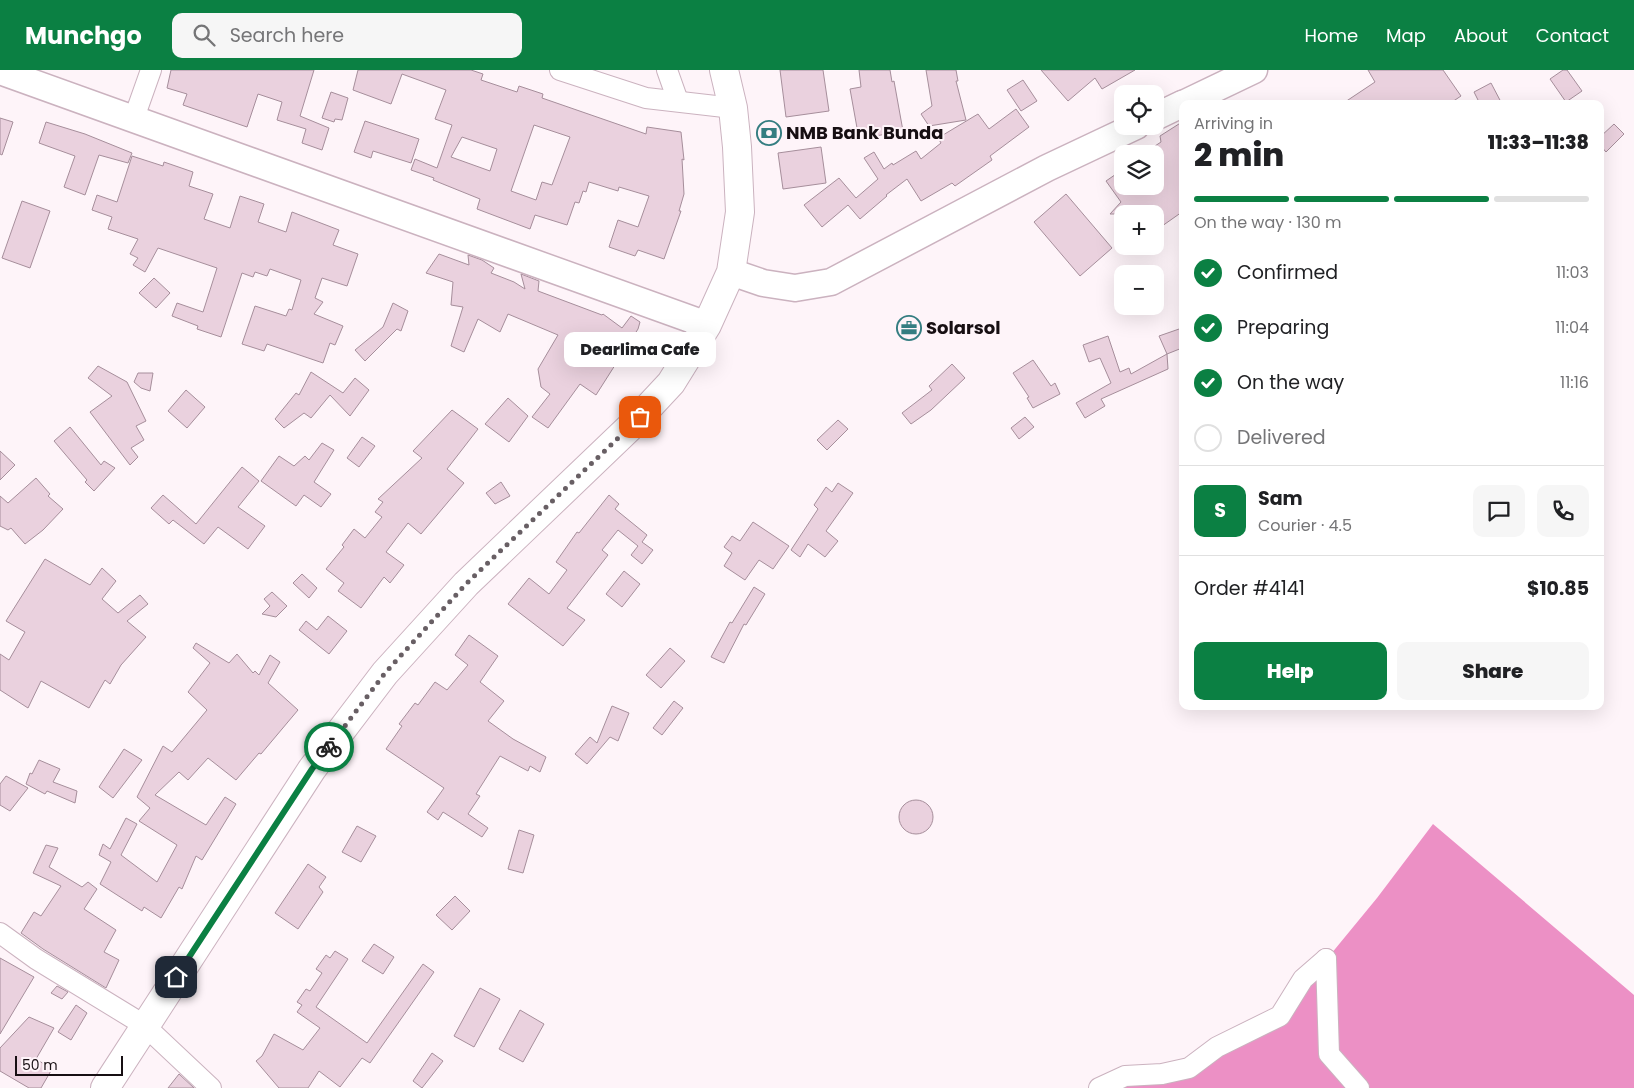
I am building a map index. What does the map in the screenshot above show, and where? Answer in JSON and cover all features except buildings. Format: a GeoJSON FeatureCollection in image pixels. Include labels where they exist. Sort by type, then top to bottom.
{"type":"FeatureCollection","features":[{"type":"Feature","properties":{"kind":"highway"},"geometry":{"type":"LineString","coordinates":[[105,1088],[144,1025],[312,769],[385,673],[466,584],[630,428],[671,383],[707,325],[731,272],[740,212],[737,147],[732,108],[724,70]]}},
{"type":"Feature","properties":{"kind":"main road"},"geometry":{"type":"LineString","coordinates":[[1191,100],[1254,70]]}},
{"type":"Feature","properties":{"kind":"main road"},"geometry":{"type":"LineString","coordinates":[[0,71],[707,325]]}},
{"type":"Feature","properties":{"kind":"main road"},"geometry":{"type":"LineString","coordinates":[[1164,113],[1179,106]]}},
{"type":"Feature","properties":{"kind":"main road"},"geometry":{"type":"LineString","coordinates":[[731,272],[763,283],[795,288],[831,282],[1047,168],[1117,135]]}},
{"type":"Feature","properties":{"kind":"street"},"geometry":{"type":"LineString","coordinates":[[134,118],[151,70]]}},
{"type":"Feature","properties":{"kind":"street"},"geometry":{"type":"LineString","coordinates":[[560,70],[646,98],[732,108]]}},
{"type":"Feature","properties":{"kind":"street"},"geometry":{"type":"LineString","coordinates":[[667,70],[678,101]]}},
{"type":"Feature","properties":{"kind":"street"},"geometry":{"type":"LineString","coordinates":[[0,933],[36,960],[144,1025],[211,1088]]}},
{"type":"Feature","properties":{"kind":"street"},"geometry":{"type":"LineString","coordinates":[[1099,1088],[1126,1076],[1162,1074],[1189,1068],[1217,1047],[1280,1016],[1303,978],[1326,959],[1328,1054],[1359,1088]]}},
{"type":"Feature","properties":{"kind":"shaded area"},"geometry":{"type":"Polygon","coordinates":[[[1433,824],[1634,995],[1634,1088],[1099,1088],[1162,1074],[1280,1016],[1377,898],[1433,824]]]}},
{"type":"Feature","properties":{"kind":"way so far"},"geometry":{"type":"LineString","coordinates":[[329,747],[385,673],[466,584],[640,417]]}},
{"type":"Feature","properties":{"kind":"place","name":"NMB Bank Bunda"},"geometry":{"type":"Point","coordinates":[769,133]}},
{"type":"Feature","properties":{"kind":"place","name":"Solarsol"},"geometry":{"type":"Point","coordinates":[909,328]}},
{"type":"Feature","properties":{"kind":"place","name":"Dearlima Cafe"},"geometry":{"type":"Point","coordinates":[640,417]}},
{"type":"Feature","properties":{"kind":"route"},"geometry":{"type":"LineString","coordinates":[[176,977],[312,769],[329,747]]}}]}
